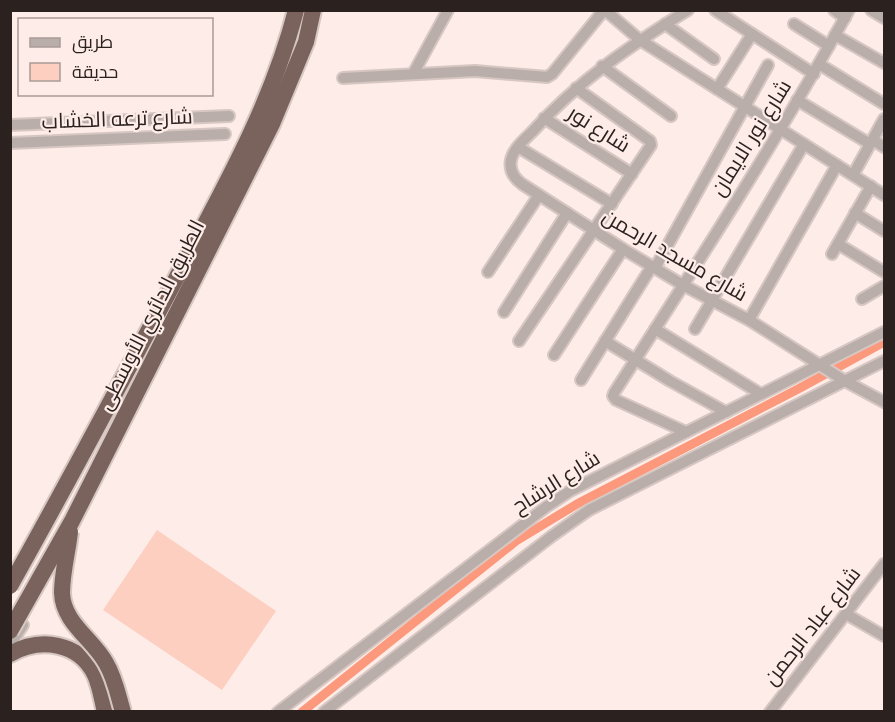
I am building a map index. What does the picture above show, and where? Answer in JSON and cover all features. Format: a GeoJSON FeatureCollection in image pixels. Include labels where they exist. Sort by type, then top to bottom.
{"type":"FeatureCollection","features":[{"type":"Feature","properties":{"kind":"highway","name":"الطريق الدائري الأوسطى"},"geometry":{"type":"LineString","coordinates":[[10,586],[80,460],[222,191],[282,58],[291,11]]}},
{"type":"Feature","properties":{"kind":"highway","name":"الطريق الدائري الأوسطى"},"geometry":{"type":"LineString","coordinates":[[10,631],[72,521],[272,124],[317,13]]}},
{"type":"Feature","properties":{"kind":"highway"},"geometry":{"type":"LineString","coordinates":[[72,521],[62,594],[69,615],[81,633],[105,660],[113,677],[123,711]]}},
{"type":"Feature","properties":{"kind":"highway"},"geometry":{"type":"LineString","coordinates":[[10,654],[21,648],[38,644],[55,644],[72,651],[85,662],[95,676],[105,711]]}},
{"type":"Feature","properties":{"kind":"street"},"geometry":{"type":"LineString","coordinates":[[413,74],[448,10]]}},
{"type":"Feature","properties":{"kind":"street"},"geometry":{"type":"LineString","coordinates":[[343,78],[475,72],[547,77],[552,74],[604,10],[640,40],[885,195]]}},
{"type":"Feature","properties":{"kind":"street"},"geometry":{"type":"LineString","coordinates":[[612,204],[518,147],[544,118],[602,66],[688,10]]}},
{"type":"Feature","properties":{"kind":"street"},"geometry":{"type":"LineString","coordinates":[[715,10],[752,34],[885,104]]}},
{"type":"Feature","properties":{"kind":"street"},"geometry":{"type":"LineString","coordinates":[[834,10],[847,14]]}},
{"type":"Feature","properties":{"kind":"street"},"geometry":{"type":"LineString","coordinates":[[871,10],[885,18]]}},
{"type":"Feature","properties":{"kind":"street"},"geometry":{"type":"LineString","coordinates":[[10,578],[155,308],[252,116],[291,11],[317,13],[299,77],[279,126],[74,536],[10,645]]}},
{"type":"Feature","properties":{"kind":"street","name":"شارع نور الايمان"},"geometry":{"type":"LineString","coordinates":[[686,432],[614,398],[614,393],[798,100],[847,14]]}},
{"type":"Feature","properties":{"kind":"street"},"geometry":{"type":"LineString","coordinates":[[665,24],[714,59]]}},
{"type":"Feature","properties":{"kind":"street"},"geometry":{"type":"LineString","coordinates":[[794,24],[829,46]]}},
{"type":"Feature","properties":{"kind":"street"},"geometry":{"type":"LineString","coordinates":[[717,89],[752,34]]}},
{"type":"Feature","properties":{"kind":"street"},"geometry":{"type":"LineString","coordinates":[[835,35],[885,63]]}},
{"type":"Feature","properties":{"kind":"street"},"geometry":{"type":"LineString","coordinates":[[581,380],[653,267],[768,65]]}},
{"type":"Feature","properties":{"kind":"street"},"geometry":{"type":"LineString","coordinates":[[602,66],[671,116]]}},
{"type":"Feature","properties":{"kind":"street"},"geometry":{"type":"LineString","coordinates":[[519,341],[650,147],[651,142],[576,88]]}},
{"type":"Feature","properties":{"kind":"street"},"geometry":{"type":"LineString","coordinates":[[798,100],[885,147]]}},
{"type":"Feature","properties":{"kind":"street","name":"شارع ترعه الخشاب"},"geometry":{"type":"LineString","coordinates":[[10,125],[230,116]]}},
{"type":"Feature","properties":{"kind":"street","name":"شارع نور"},"geometry":{"type":"LineString","coordinates":[[544,118],[632,174]]}},
{"type":"Feature","properties":{"kind":"street"},"geometry":{"type":"LineString","coordinates":[[853,175],[885,119]]}},
{"type":"Feature","properties":{"kind":"street","name":"شارع ترعه الخشاب"},"geometry":{"type":"LineString","coordinates":[[10,143],[225,134]]}},
{"type":"Feature","properties":{"kind":"street"},"geometry":{"type":"LineString","coordinates":[[695,329],[804,144]]}},
{"type":"Feature","properties":{"kind":"street","name":"شارع مسجد الرحمن"},"geometry":{"type":"LineString","coordinates":[[518,147],[511,160],[513,173],[522,184],[623,249],[749,321],[845,381],[885,402]]}},
{"type":"Feature","properties":{"kind":"street"},"geometry":{"type":"LineString","coordinates":[[749,321],[837,165]]}},
{"type":"Feature","properties":{"kind":"street"},"geometry":{"type":"LineString","coordinates":[[832,254],[871,186]]}},
{"type":"Feature","properties":{"kind":"street"},"geometry":{"type":"LineString","coordinates":[[488,272],[538,195]]}},
{"type":"Feature","properties":{"kind":"street"},"geometry":{"type":"LineString","coordinates":[[504,312],[567,213]]}},
{"type":"Feature","properties":{"kind":"street"},"geometry":{"type":"LineString","coordinates":[[855,213],[885,231]]}},
{"type":"Feature","properties":{"kind":"street"},"geometry":{"type":"LineString","coordinates":[[838,244],[885,272]]}},
{"type":"Feature","properties":{"kind":"street"},"geometry":{"type":"LineString","coordinates":[[554,355],[623,249]]}},
{"type":"Feature","properties":{"kind":"street"},"geometry":{"type":"LineString","coordinates":[[862,298],[885,286]]}},
{"type":"Feature","properties":{"kind":"street"},"geometry":{"type":"LineString","coordinates":[[155,308],[181,320]]}},
{"type":"Feature","properties":{"kind":"street"},"geometry":{"type":"LineString","coordinates":[[655,329],[761,394]]}},
{"type":"Feature","properties":{"kind":"street","name":"شارع الرشاح"},"geometry":{"type":"LineString","coordinates":[[278,711],[570,491],[885,332]]}},
{"type":"Feature","properties":{"kind":"street"},"geometry":{"type":"LineString","coordinates":[[605,341],[726,412]]}},
{"type":"Feature","properties":{"kind":"street","name":"شارع الرشاح"},"geometry":{"type":"LineString","coordinates":[[324,711],[542,543],[589,510],[885,361]]}},
{"type":"Feature","properties":{"kind":"street","name":"شارع عباد الرحمن"},"geometry":{"type":"LineString","coordinates":[[770,711],[885,564]]}},
{"type":"Feature","properties":{"kind":"street"},"geometry":{"type":"LineString","coordinates":[[846,614],[885,636]]}},
{"type":"Feature","properties":{"kind":"green space"},"geometry":{"type":"Polygon","coordinates":[[[157,530],[276,611],[222,690],[103,610],[157,530]]]}},
{"type":"Feature","properties":{"kind":"waterway"},"geometry":{"type":"LineString","coordinates":[[302,712],[516,541],[577,504],[884,342]]}}]}
